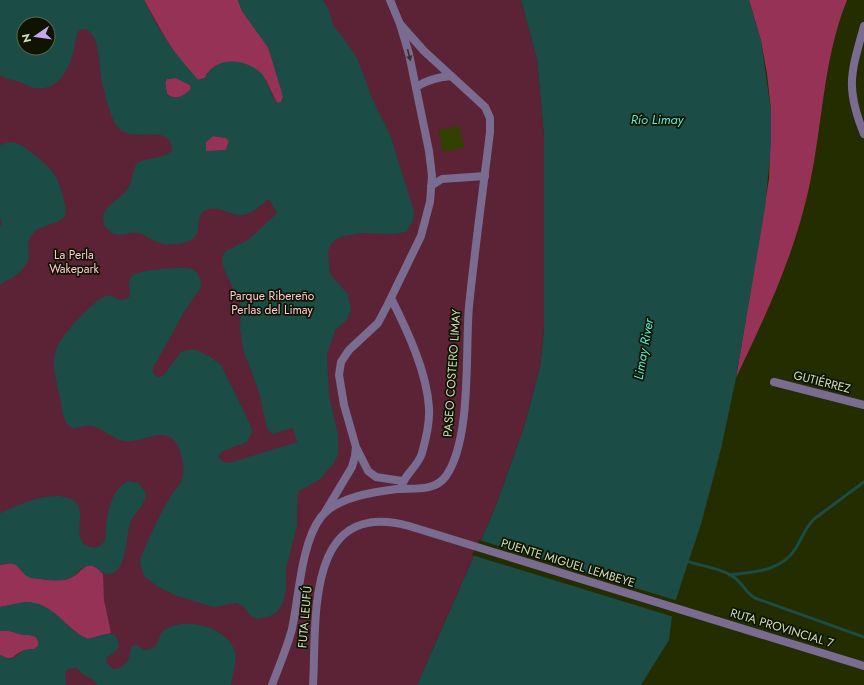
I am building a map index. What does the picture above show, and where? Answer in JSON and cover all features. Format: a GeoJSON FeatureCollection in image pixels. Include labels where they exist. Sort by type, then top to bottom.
{"type":"FeatureCollection","features":[{"type":"Feature","properties":{"kind":"street","name":"PASEO COSTERO LIMAY"},"geometry":{"type":"LineString","coordinates":[[273,684],[292,629],[308,545],[316,524],[322,516],[334,507],[349,500],[402,485],[419,489],[435,486],[446,475],[458,447],[464,409],[469,306],[490,125],[488,112],[480,103],[432,59],[400,24],[390,0]]}},
{"type":"Feature","properties":{"kind":"street"},"geometry":{"type":"LineString","coordinates":[[391,298],[404,324],[419,362],[429,407],[429,422],[422,454],[402,485],[392,478],[376,477],[368,471],[356,447],[343,398],[339,375],[341,362],[349,350],[378,323],[421,236],[430,202],[432,176],[429,150],[416,87],[400,24]]}},
{"type":"Feature","properties":{"kind":"street"},"geometry":{"type":"LineString","coordinates":[[864,26],[852,69],[851,84],[853,106],[864,134]]}},
{"type":"Feature","properties":{"kind":"street"},"geometry":{"type":"LineString","coordinates":[[416,87],[424,82],[438,77],[451,76]]}},
{"type":"Feature","properties":{"kind":"street"},"geometry":{"type":"LineString","coordinates":[[431,186],[442,179],[485,176]]}},
{"type":"Feature","properties":{"kind":"street","name":"GUTIÉRREZ"},"geometry":{"type":"LineString","coordinates":[[774,382],[864,405]]}},
{"type":"Feature","properties":{"kind":"street"},"geometry":{"type":"LineString","coordinates":[[322,516],[352,467],[356,447]]}},
{"type":"Feature","properties":{"kind":"street","name":"FUTA LEUFÚ"},"geometry":{"type":"LineString","coordinates":[[313,685],[316,603],[323,568],[334,544],[350,530],[358,526],[379,522],[399,524],[436,535]]}},
{"type":"Feature","properties":{"kind":"street","name":"PUENTE MIGUEL LEMBEYE"},"geometry":{"type":"LineString","coordinates":[[436,535],[694,614]]}},
{"type":"Feature","properties":{"kind":"street","name":"RUTA PROVINCIAL 7"},"geometry":{"type":"LineString","coordinates":[[694,614],[864,666]]}},
{"type":"Feature","properties":{"kind":"green space","name":"Parque Ribereño Perlas del Limay"},"geometry":{"type":"Polygon","coordinates":[[[0,0],[521,0],[537,59],[544,136],[544,330],[540,367],[524,427],[495,508],[417,685],[0,685],[0,0]]]}},
{"type":"Feature","properties":{"kind":"shaded area"},"geometry":{"type":"Polygon","coordinates":[[[144,0],[238,0],[242,11],[267,44],[282,91],[283,97],[281,102],[277,103],[266,80],[207,73],[205,78],[198,80],[189,71],[175,52],[144,0]]]}},
{"type":"Feature","properties":{"kind":"shaded area"},"geometry":{"type":"Polygon","coordinates":[[[749,0],[847,0],[832,47],[813,168],[802,216],[777,287],[736,378],[769,179],[771,110],[767,74],[761,41],[749,0]]]}},
{"type":"Feature","properties":{"kind":"shaded area"},"geometry":{"type":"Polygon","coordinates":[[[176,78],[190,85],[191,89],[182,96],[173,97],[167,94],[165,82],[167,79],[176,78]]]}},
{"type":"Feature","properties":{"kind":"shaded area"},"geometry":{"type":"Polygon","coordinates":[[[213,136],[226,138],[229,141],[226,150],[206,151],[206,142],[213,136]]]}},
{"type":"Feature","properties":{"kind":"shaded area"},"geometry":{"type":"Polygon","coordinates":[[[11,563],[17,565],[31,578],[48,580],[62,580],[72,577],[87,566],[97,568],[103,574],[104,600],[111,633],[88,639],[79,635],[55,614],[16,604],[0,607],[0,565],[11,563]]]}},
{"type":"Feature","properties":{"kind":"shaded area"},"geometry":{"type":"Polygon","coordinates":[[[12,630],[19,634],[35,636],[39,640],[38,648],[22,651],[12,658],[0,655],[0,631],[12,630]]]}},
{"type":"Feature","properties":{"kind":"water"},"geometry":{"type":"Polygon","coordinates":[[[0,0],[144,0],[154,20],[173,50],[198,80],[205,78],[209,71],[222,63],[239,62],[247,64],[261,73],[277,103],[281,102],[283,97],[269,49],[242,11],[238,0],[323,0],[328,8],[333,25],[357,58],[372,98],[391,137],[414,212],[413,221],[406,232],[394,234],[363,233],[344,236],[336,239],[331,244],[328,252],[330,274],[348,294],[351,310],[346,321],[335,330],[327,354],[329,395],[338,435],[338,455],[334,463],[319,480],[299,491],[297,499],[297,526],[286,569],[286,589],[283,603],[277,612],[270,616],[257,619],[251,616],[243,606],[237,603],[214,607],[177,596],[158,587],[144,576],[140,563],[141,556],[161,513],[181,482],[183,476],[183,465],[181,453],[172,438],[167,436],[157,435],[125,441],[116,439],[101,429],[93,426],[88,425],[72,428],[67,424],[63,416],[54,362],[55,352],[60,342],[94,303],[109,295],[122,300],[130,296],[129,282],[133,275],[162,269],[192,269],[199,276],[201,287],[184,312],[153,368],[153,373],[158,377],[163,376],[181,352],[188,350],[196,350],[209,356],[221,365],[250,424],[252,432],[247,442],[221,452],[219,457],[223,462],[229,463],[297,442],[293,428],[272,434],[267,428],[259,392],[243,349],[240,329],[241,305],[224,269],[222,261],[223,255],[226,251],[248,240],[277,213],[269,199],[244,215],[235,215],[217,209],[206,210],[200,216],[197,234],[195,237],[186,242],[176,244],[157,242],[139,233],[121,235],[114,234],[108,230],[105,225],[103,217],[104,212],[128,188],[137,163],[168,154],[172,151],[170,141],[164,136],[129,134],[120,130],[114,122],[102,83],[97,46],[91,33],[86,29],[80,30],[77,33],[73,52],[66,71],[61,79],[54,85],[45,88],[33,88],[0,75],[0,0]],[[176,78],[167,79],[165,82],[167,94],[173,97],[179,97],[191,89],[190,85],[176,78]],[[213,136],[206,142],[206,151],[226,150],[229,141],[226,138],[213,136]]]}},
{"type":"Feature","properties":{"kind":"water","name":"Río Limay"},"geometry":{"type":"Polygon","coordinates":[[[521,0],[749,0],[761,41],[771,110],[771,145],[765,208],[736,378],[721,449],[701,524],[673,608],[669,640],[641,685],[417,685],[495,508],[524,427],[540,367],[544,330],[544,136],[537,59],[521,0]]]}},
{"type":"Feature","properties":{"kind":"water"},"geometry":{"type":"Polygon","coordinates":[[[10,142],[24,147],[52,171],[58,180],[66,212],[63,218],[59,221],[41,227],[33,233],[29,240],[29,256],[26,265],[14,277],[0,284],[0,227],[2,222],[0,219],[0,145],[10,142]]]}},
{"type":"Feature","properties":{"kind":"water"},"geometry":{"type":"Polygon","coordinates":[[[127,481],[139,483],[146,495],[144,502],[131,521],[123,560],[120,567],[115,572],[106,574],[96,567],[91,566],[83,568],[70,578],[51,580],[31,578],[23,573],[16,565],[0,565],[0,513],[28,501],[47,497],[56,496],[71,499],[77,504],[79,509],[81,540],[85,544],[92,547],[97,547],[105,540],[111,501],[122,485],[127,481]]]}},
{"type":"Feature","properties":{"kind":"water"},"geometry":{"type":"Polygon","coordinates":[[[24,602],[34,603],[51,610],[79,634],[88,639],[106,634],[116,636],[119,646],[116,651],[107,657],[106,662],[113,669],[124,665],[130,655],[131,647],[135,644],[144,650],[154,647],[157,644],[162,632],[166,629],[184,624],[194,624],[214,630],[229,641],[234,649],[235,662],[231,685],[98,685],[94,680],[84,675],[77,668],[68,669],[65,673],[66,685],[0,685],[0,655],[10,659],[24,650],[34,649],[39,645],[36,636],[0,631],[0,607],[24,602]]]}},
{"type":"Feature","properties":{"kind":"pier"},"geometry":{"type":"Polygon","coordinates":[[[479,540],[678,601],[674,617],[472,555],[479,540]]]}},
{"type":"Feature","properties":{"kind":"building"},"geometry":{"type":"Polygon","coordinates":[[[459,126],[464,148],[443,152],[438,130],[459,126]]]}},
{"type":"Feature","properties":{"kind":"waterway"},"geometry":{"type":"LineString","coordinates":[[729,575],[766,569],[783,562],[796,548],[806,529],[814,519],[864,482]]}},
{"type":"Feature","properties":{"kind":"waterway"},"geometry":{"type":"LineString","coordinates":[[686,561],[730,575],[738,580],[749,594],[755,598],[864,637]]}},
{"type":"Feature","properties":{"kind":"park label","name":"La Perla Wakepark"},"geometry":{"type":"Point","coordinates":[74,262]}},
{"type":"Feature","properties":{"kind":"water label","name":"Limay River"},"geometry":{"type":"Point","coordinates":[643,349]}}]}
